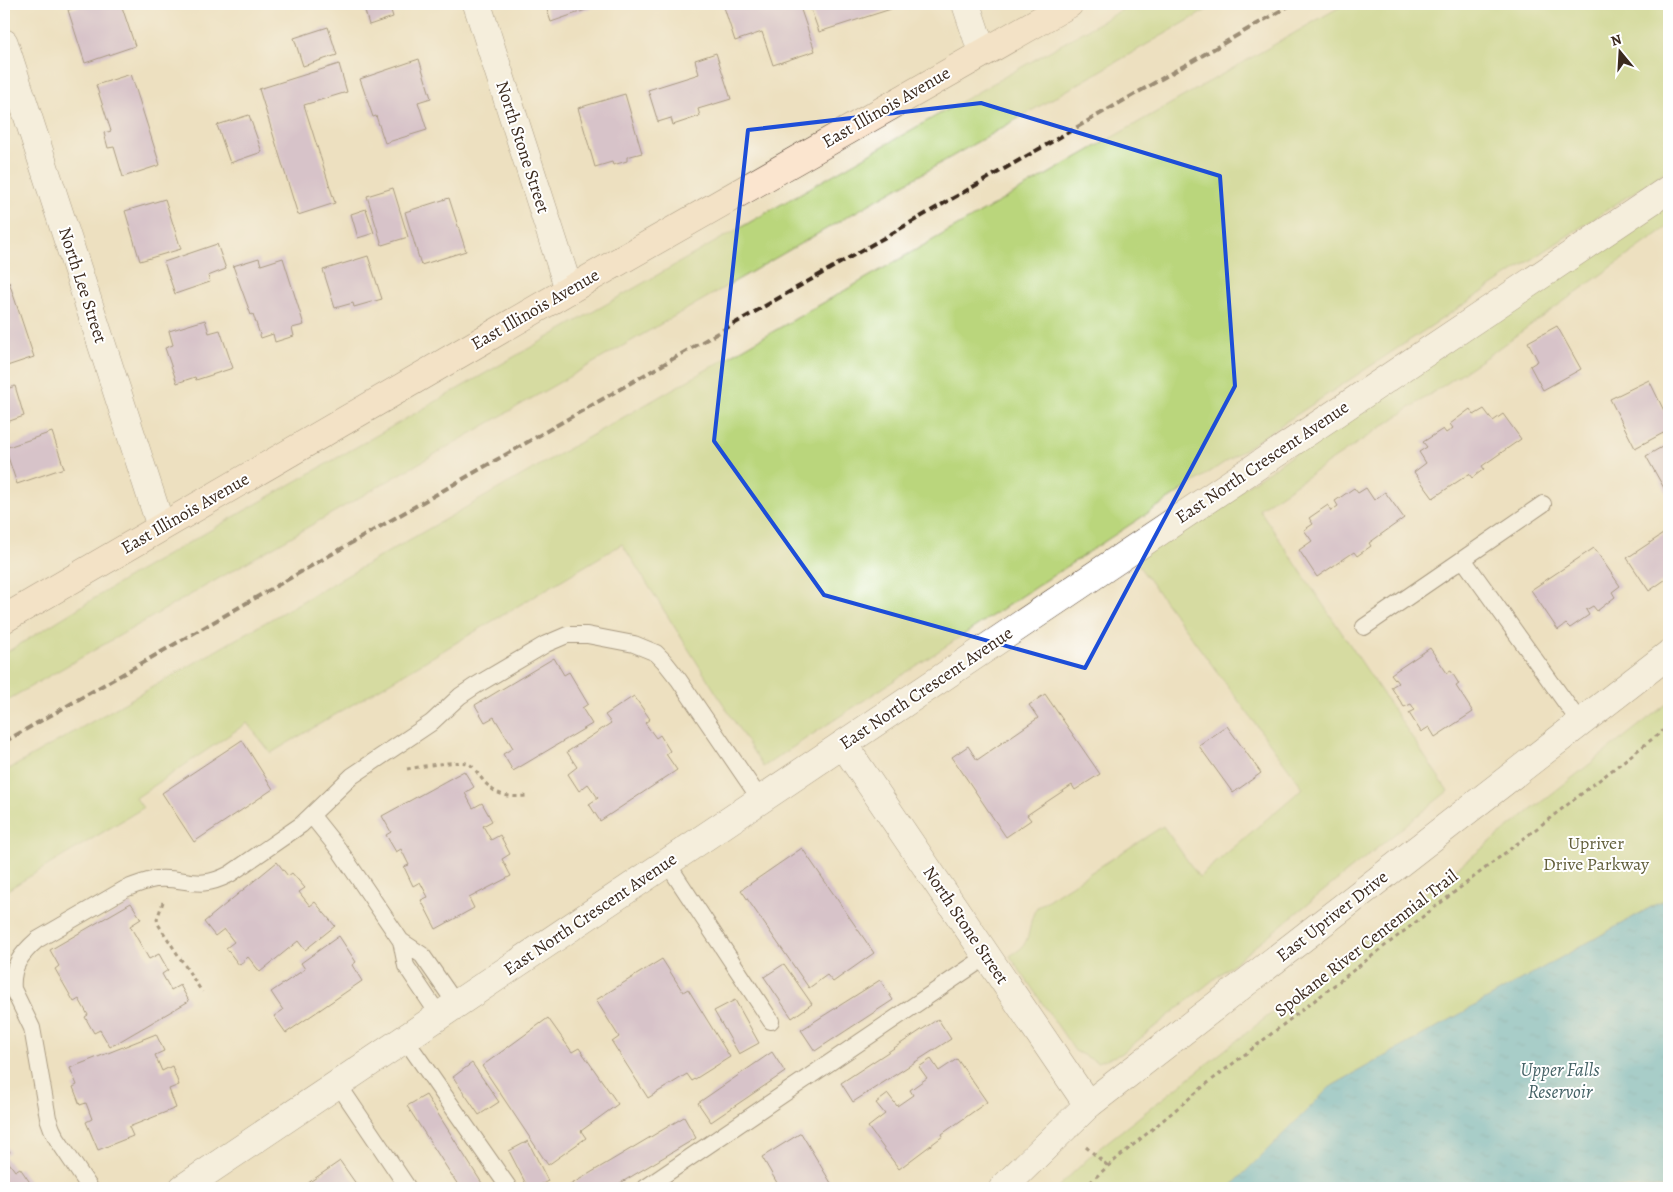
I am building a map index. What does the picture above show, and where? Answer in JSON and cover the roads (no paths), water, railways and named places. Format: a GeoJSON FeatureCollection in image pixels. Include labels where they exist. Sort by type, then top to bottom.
{"type":"FeatureCollection","features":[{"type":"Feature","properties":{"kind":"main road","name":"East Illinois Avenue"},"geometry":{"type":"LineString","coordinates":[[4,619],[569,290],[982,52],[1069,4]]}},
{"type":"Feature","properties":{"kind":"street","name":"North Stone Street"},"geometry":{"type":"LineString","coordinates":[[477,4],[569,290]]}},
{"type":"Feature","properties":{"kind":"street"},"geometry":{"type":"LineString","coordinates":[[966,4],[982,52]]}},
{"type":"Feature","properties":{"kind":"street","name":"North Lee Street"},"geometry":{"type":"LineString","coordinates":[[4,43],[162,527]]}},
{"type":"Feature","properties":{"kind":"street","name":"East North Crescent Avenue"},"geometry":{"type":"LineString","coordinates":[[184,1188],[1669,188]]}},
{"type":"Feature","properties":{"kind":"street","name":"East Upriver Drive"},"geometry":{"type":"LineString","coordinates":[[1003,1188],[1088,1105],[1669,654]]}},
{"type":"Feature","properties":{"kind":"street","name":"North Stone Street"},"geometry":{"type":"LineString","coordinates":[[843,744],[1088,1105]]}},
{"type":"Feature","properties":{"kind":"lane"},"geometry":{"type":"LineString","coordinates":[[1364,627],[1543,504]]}},
{"type":"Feature","properties":{"kind":"lane"},"geometry":{"type":"LineString","coordinates":[[1463,559],[1581,724]]}},
{"type":"Feature","properties":{"kind":"lane"},"geometry":{"type":"LineString","coordinates":[[90,1188],[57,1139],[48,1118],[34,1036],[13,990],[12,982],[15,968],[22,954],[37,940],[125,889],[141,883],[156,879],[200,884],[220,880],[312,816],[352,776],[431,723],[460,696],[546,644],[567,635],[578,634],[634,644],[656,654],[680,680],[760,799]]}},
{"type":"Feature","properties":{"kind":"lane"},"geometry":{"type":"LineString","coordinates":[[312,816],[340,851],[401,941],[406,966],[448,1010]]}},
{"type":"Feature","properties":{"kind":"lane"},"geometry":{"type":"LineString","coordinates":[[666,863],[771,1021]]}},
{"type":"Feature","properties":{"kind":"lane"},"geometry":{"type":"LineString","coordinates":[[645,1188],[987,956]]}},
{"type":"Feature","properties":{"kind":"lane"},"geometry":{"type":"LineString","coordinates":[[405,1039],[509,1188]]}},
{"type":"Feature","properties":{"kind":"lane"},"geometry":{"type":"LineString","coordinates":[[338,1084],[408,1188]]}},
{"type":"Feature","properties":{"kind":"water","name":"Upper Falls Reservoir"},"geometry":{"type":"Polygon","coordinates":[[[1669,897],[1669,1188],[1229,1188],[1330,1087],[1669,897]]]}},
{"type":"Feature","properties":{"kind":"railway"},"geometry":{"type":"LineString","coordinates":[[4,742],[1292,4]]}},
{"type":"Feature","properties":{"kind":"park label","name":"Upriver Drive Parkway"},"geometry":{"type":"Point","coordinates":[1596,853]}}]}
